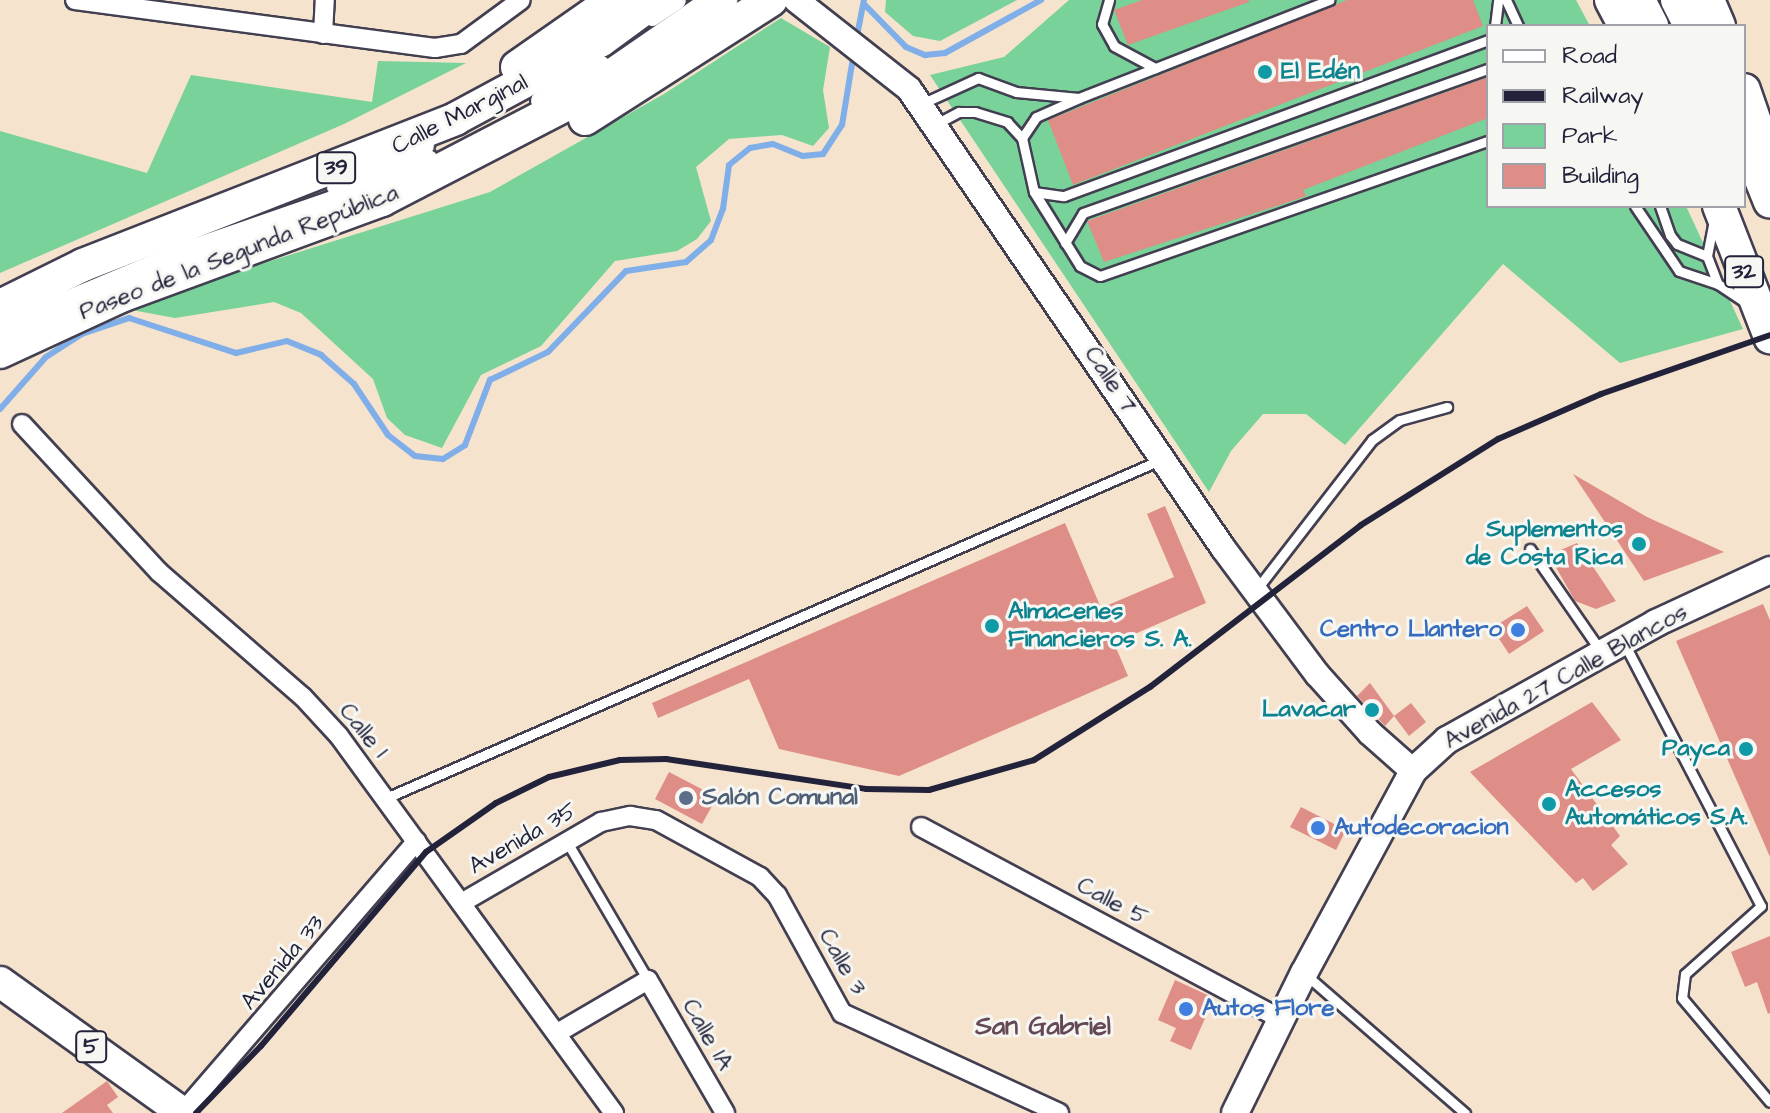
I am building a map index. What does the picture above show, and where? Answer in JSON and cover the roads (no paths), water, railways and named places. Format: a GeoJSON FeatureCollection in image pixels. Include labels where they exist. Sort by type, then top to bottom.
{"type":"FeatureCollection","features":[{"type":"Feature","properties":{"kind":"highway"},"geometry":{"type":"LineString","coordinates":[[377,149],[493,85],[613,0]]}},
{"type":"Feature","properties":{"kind":"highway","name":"Paseo de la Segunda República"},"geometry":{"type":"LineString","coordinates":[[0,306],[83,265],[377,149],[516,89],[656,0]]}},
{"type":"Feature","properties":{"kind":"highway","name":"Paseo de la Segunda República"},"geometry":{"type":"LineString","coordinates":[[0,352],[121,296],[382,200],[579,98],[721,0]]}},
{"type":"Feature","properties":{"kind":"highway"},"geometry":{"type":"LineString","coordinates":[[382,200],[478,174],[550,140],[771,0]]}},
{"type":"Feature","properties":{"kind":"highway"},"geometry":{"type":"LineString","coordinates":[[1611,0],[1624,24]]}},
{"type":"Feature","properties":{"kind":"highway"},"geometry":{"type":"LineString","coordinates":[[1639,0],[1651,24]]}},
{"type":"Feature","properties":{"kind":"highway"},"geometry":{"type":"LineString","coordinates":[[1677,0],[1689,24]]}},
{"type":"Feature","properties":{"kind":"highway"},"geometry":{"type":"LineString","coordinates":[[1708,0],[1718,24]]}},
{"type":"Feature","properties":{"kind":"highway"},"geometry":{"type":"LineString","coordinates":[[1746,96],[1770,165]]}},
{"type":"Feature","properties":{"kind":"highway"},"geometry":{"type":"LineString","coordinates":[[1746,144],[1770,202]]}},
{"type":"Feature","properties":{"kind":"highway","name":"32"},"geometry":{"type":"LineString","coordinates":[[1720,208],[1770,337]]}},
{"type":"Feature","properties":{"kind":"main road","name":"Avenida 27 Calle Blancos"},"geometry":{"type":"LineString","coordinates":[[1235,1113],[1304,973],[1413,771],[1447,740],[1613,647],[1770,570]]}},
{"type":"Feature","properties":{"kind":"main road","name":"5"},"geometry":{"type":"LineString","coordinates":[[0,982],[182,1113]]}},
{"type":"Feature","properties":{"kind":"street"},"geometry":{"type":"LineString","coordinates":[[75,0],[435,48],[461,44],[521,0]]}},
{"type":"Feature","properties":{"kind":"street"},"geometry":{"type":"LineString","coordinates":[[323,34],[325,0]]}},
{"type":"Feature","properties":{"kind":"street","name":"Calle Marginal"},"geometry":{"type":"LineString","coordinates":[[0,328],[182,252],[532,95],[677,0]]}},
{"type":"Feature","properties":{"kind":"street","name":"Calle Marginal"},"geometry":{"type":"LineString","coordinates":[[182,252],[370,187],[462,143],[600,66],[696,0]]}},
{"type":"Feature","properties":{"kind":"street","name":"Calle 7"},"geometry":{"type":"LineString","coordinates":[[796,0],[895,77],[921,104],[1163,458],[1317,674],[1370,733],[1413,771]]}},
{"type":"Feature","properties":{"kind":"street","name":"Calle 1"},"geometry":{"type":"LineString","coordinates":[[22,424],[159,572],[303,697],[386,798],[559,1032],[614,1113]]}},
{"type":"Feature","properties":{"kind":"street","name":"Avenida 35"},"geometry":{"type":"LineString","coordinates":[[463,902],[601,822],[630,816],[656,820]]}},
{"type":"Feature","properties":{"kind":"street","name":"Calle 3"},"geometry":{"type":"LineString","coordinates":[[656,820],[760,877],[777,895],[842,1013],[1059,1113]]}},
{"type":"Feature","properties":{"kind":"street","name":"Calle 5"},"geometry":{"type":"LineString","coordinates":[[921,827],[1281,1019]]}},
{"type":"Feature","properties":{"kind":"street","name":"Avenida 33"},"geometry":{"type":"LineString","coordinates":[[182,1113],[256,1033],[417,841]]}},
{"type":"Feature","properties":{"kind":"street"},"geometry":{"type":"LineString","coordinates":[[559,1032],[648,980]]}},
{"type":"Feature","properties":{"kind":"street","name":"Calle 1A"},"geometry":{"type":"LineString","coordinates":[[648,980],[725,1113]]}},
{"type":"Feature","properties":{"kind":"lane"},"geometry":{"type":"LineString","coordinates":[[1109,0],[1102,24],[1114,46],[1155,68]]}},
{"type":"Feature","properties":{"kind":"lane"},"geometry":{"type":"LineString","coordinates":[[1301,11],[1309,0]]}},
{"type":"Feature","properties":{"kind":"lane"},"geometry":{"type":"LineString","coordinates":[[1022,138],[1036,117],[1329,0]]}},
{"type":"Feature","properties":{"kind":"lane"},"geometry":{"type":"LineString","coordinates":[[1495,24],[1498,0]]}},
{"type":"Feature","properties":{"kind":"lane"},"geometry":{"type":"LineString","coordinates":[[1506,0],[1517,24]]}},
{"type":"Feature","properties":{"kind":"lane"},"geometry":{"type":"LineString","coordinates":[[1034,192],[1064,196],[1486,41]]}},
{"type":"Feature","properties":{"kind":"lane"},"geometry":{"type":"LineString","coordinates":[[1065,243],[1083,213],[1486,70]]}},
{"type":"Feature","properties":{"kind":"lane"},"geometry":{"type":"LineString","coordinates":[[921,104],[978,78],[1016,92],[1079,98]]}},
{"type":"Feature","properties":{"kind":"lane"},"geometry":{"type":"LineString","coordinates":[[936,124],[959,112],[975,112],[1007,122],[1022,138],[1034,192],[1080,266],[1100,276],[1126,272],[1486,142]]}},
{"type":"Feature","properties":{"kind":"lane"},"geometry":{"type":"LineString","coordinates":[[1636,208],[1679,271],[1718,284],[1746,303],[1770,356]]}},
{"type":"Feature","properties":{"kind":"lane"},"geometry":{"type":"LineString","coordinates":[[1661,208],[1677,244],[1707,256],[1718,284]]}},
{"type":"Feature","properties":{"kind":"lane"},"geometry":{"type":"LineString","coordinates":[[1707,256],[1713,249],[1712,208]]}},
{"type":"Feature","properties":{"kind":"lane"},"geometry":{"type":"LineString","coordinates":[[1256,590],[1372,440],[1410,415],[1447,407]]}},
{"type":"Feature","properties":{"kind":"lane"},"geometry":{"type":"LineString","coordinates":[[386,798],[1163,458]]}},
{"type":"Feature","properties":{"kind":"lane"},"geometry":{"type":"LineString","coordinates":[[1530,549],[1613,647],[1761,906],[1685,974],[1682,998],[1770,1102]]}},
{"type":"Feature","properties":{"kind":"lane"},"geometry":{"type":"LineString","coordinates":[[567,842],[648,980]]}},
{"type":"Feature","properties":{"kind":"lane"},"geometry":{"type":"LineString","coordinates":[[1304,973],[1465,1113]]}},
{"type":"Feature","properties":{"kind":"waterway"},"geometry":{"type":"LineString","coordinates":[[856,41],[864,0]]}},
{"type":"Feature","properties":{"kind":"waterway"},"geometry":{"type":"LineString","coordinates":[[864,4],[906,47],[925,55],[945,53],[1041,0]]}},
{"type":"Feature","properties":{"kind":"waterway"},"geometry":{"type":"LineString","coordinates":[[0,409],[46,357],[82,334],[129,318],[236,353],[287,341],[321,355],[354,384],[388,435],[415,456],[443,459],[465,445],[490,380],[548,352],[626,271],[686,262],[711,240],[723,209],[729,165],[750,148],[773,144],[803,156],[823,154],[842,125],[854,52]]}},
{"type":"Feature","properties":{"kind":"railway"},"geometry":{"type":"LineString","coordinates":[[196,1113],[261,1046],[426,852],[496,803],[549,777],[620,760],[666,759],[866,789],[929,790],[1034,760],[1150,687],[1361,525],[1498,439],[1601,394],[1770,335]]}},
{"type":"Feature","properties":{"kind":"place","name":"El Edén"},"geometry":{"type":"Point","coordinates":[1265,72]}},
{"type":"Feature","properties":{"kind":"place","name":"Suplementos de Costa Rica"},"geometry":{"type":"Point","coordinates":[1639,544]}},
{"type":"Feature","properties":{"kind":"place","name":"Almacenes Financieros S. A."},"geometry":{"type":"Point","coordinates":[992,626]}},
{"type":"Feature","properties":{"kind":"place","name":"Centro Llantero"},"geometry":{"type":"Point","coordinates":[1518,630]}},
{"type":"Feature","properties":{"kind":"place","name":"Lavacar"},"geometry":{"type":"Point","coordinates":[1372,710]}},
{"type":"Feature","properties":{"kind":"place","name":"Payca"},"geometry":{"type":"Point","coordinates":[1746,749]}},
{"type":"Feature","properties":{"kind":"place","name":"Salón Comunal"},"geometry":{"type":"Point","coordinates":[686,798]}},
{"type":"Feature","properties":{"kind":"place","name":"Accesos Automáticos S.A."},"geometry":{"type":"Point","coordinates":[1549,804]}},
{"type":"Feature","properties":{"kind":"place","name":"Autodecoracion"},"geometry":{"type":"Point","coordinates":[1318,828]}},
{"type":"Feature","properties":{"kind":"place","name":"Autos Flore"},"geometry":{"type":"Point","coordinates":[1186,1009]}},
{"type":"Feature","properties":{"kind":"district","name":"San Gabriel"},"geometry":{"type":"Point","coordinates":[1043,1027]}}]}
